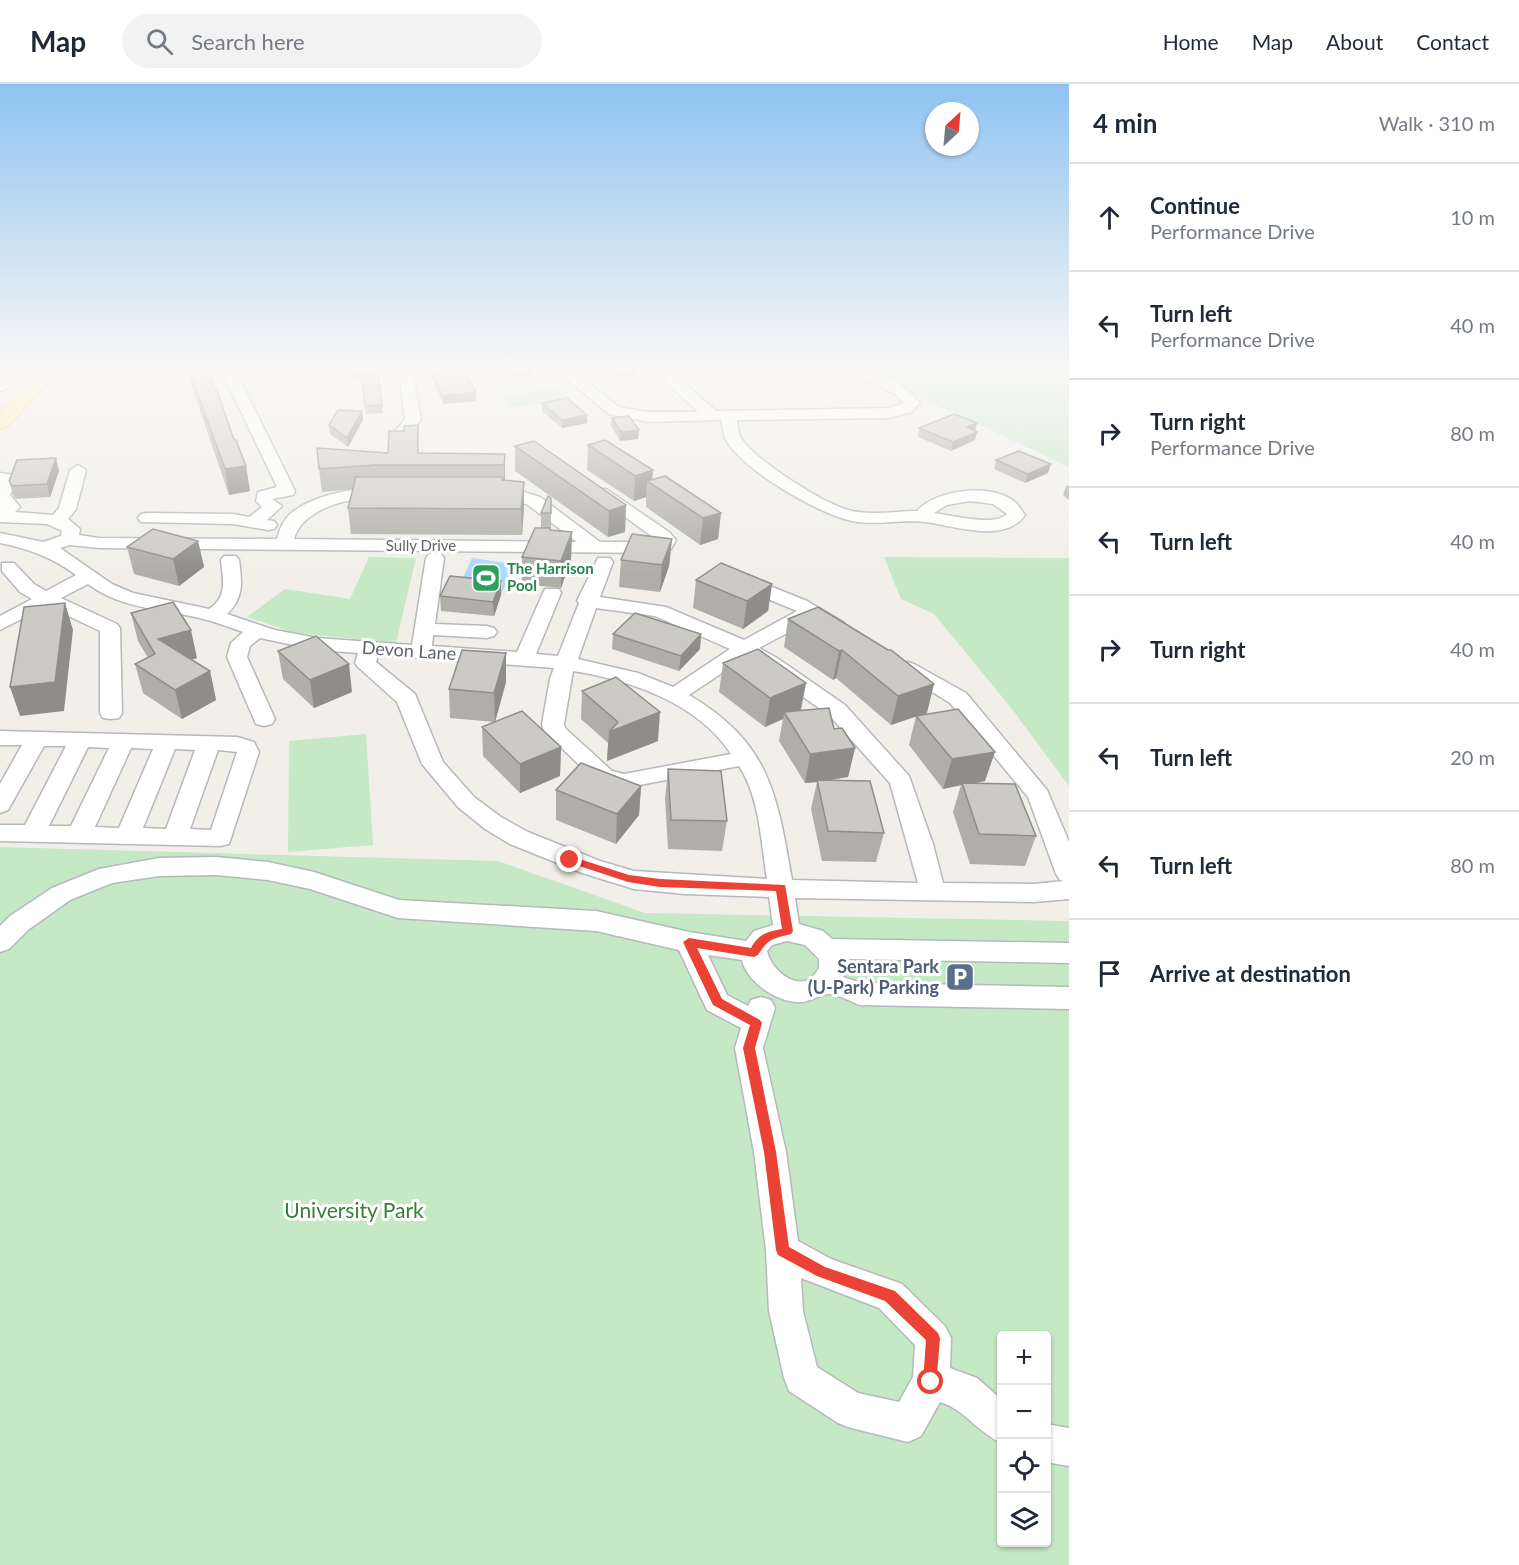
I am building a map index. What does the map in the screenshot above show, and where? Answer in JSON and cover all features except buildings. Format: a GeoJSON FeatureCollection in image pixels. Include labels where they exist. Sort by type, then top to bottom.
{"type":"FeatureCollection","features":[{"type":"Feature","properties":{"kind":"street"},"geometry":{"type":"LineString","coordinates":[[253,522],[273,506],[264,501],[264,496],[287,491],[260,436]]}},
{"type":"Feature","properties":{"kind":"street"},"geometry":{"type":"LineString","coordinates":[[732,436],[758,465],[784,483],[839,512],[860,517],[922,516]]}},
{"type":"Feature","properties":{"kind":"street"},"geometry":{"type":"LineString","coordinates":[[57,521],[67,508],[78,470]]}},
{"type":"Feature","properties":{"kind":"street","name":"Sully Drive"},"geometry":{"type":"LineString","coordinates":[[44,548],[69,539],[99,543],[286,537],[604,552],[657,532],[590,486]]}},
{"type":"Feature","properties":{"kind":"street"},"geometry":{"type":"LineString","coordinates":[[0,515],[11,507],[1,489]]}},
{"type":"Feature","properties":{"kind":"street"},"geometry":{"type":"LineString","coordinates":[[147,518],[233,519],[253,522],[286,537],[296,518],[339,497],[398,495]]}},
{"type":"Feature","properties":{"kind":"street"},"geometry":{"type":"LineString","coordinates":[[477,495],[521,496],[534,501],[604,552],[560,679],[554,729],[609,779],[624,781],[746,758]]}},
{"type":"Feature","properties":{"kind":"street"},"geometry":{"type":"LineString","coordinates":[[0,515],[65,523],[71,529],[69,539]]}},
{"type":"Feature","properties":{"kind":"street","name":"Devon Lane"},"geometry":{"type":"LineString","coordinates":[[0,538],[44,548],[69,561],[105,588],[128,598],[212,615],[257,631],[306,643],[566,662],[621,674],[675,695],[717,725],[746,758],[763,792],[787,931]]}},
{"type":"Feature","properties":{"kind":"street"},"geometry":{"type":"LineString","coordinates":[[421,651],[435,558]]}},
{"type":"Feature","properties":{"kind":"street"},"geometry":{"type":"LineString","coordinates":[[212,615],[224,608],[232,596],[230,560]]}},
{"type":"Feature","properties":{"kind":"street"},"geometry":{"type":"LineString","coordinates":[[8,567],[27,588],[110,628],[111,713]]}},
{"type":"Feature","properties":{"kind":"street"},"geometry":{"type":"LineString","coordinates":[[0,624],[88,576]]}},
{"type":"Feature","properties":{"kind":"street"},"geometry":{"type":"LineString","coordinates":[[741,581],[792,601],[850,635]]}},
{"type":"Feature","properties":{"kind":"street"},"geometry":{"type":"LineString","coordinates":[[524,658],[552,593]]}},
{"type":"Feature","properties":{"kind":"street"},"geometry":{"type":"LineString","coordinates":[[587,601],[659,611],[745,648],[771,662],[837,710],[899,778],[906,793],[933,892]]}},
{"type":"Feature","properties":{"kind":"street"},"geometry":{"type":"LineString","coordinates":[[675,695],[745,648],[811,612]]}},
{"type":"Feature","properties":{"kind":"street"},"geometry":{"type":"LineString","coordinates":[[423,629],[487,632]]}},
{"type":"Feature","properties":{"kind":"street"},"geometry":{"type":"LineString","coordinates":[[257,631],[241,643],[237,657],[264,718]]}},
{"type":"Feature","properties":{"kind":"street"},"geometry":{"type":"LineString","coordinates":[[370,648],[365,663],[407,699],[438,770],[466,802],[509,832],[570,860],[634,880],[676,884],[933,892],[1034,893],[1069,890]]}},
{"type":"Feature","properties":{"kind":"street"},"geometry":{"type":"LineString","coordinates":[[889,658],[958,698],[1039,795],[1069,874]]}},
{"type":"Feature","properties":{"kind":"street"},"geometry":{"type":"LineString","coordinates":[[0,738],[237,744],[246,747],[248,752],[220,838],[0,833]]}},
{"type":"Feature","properties":{"kind":"street"},"geometry":{"type":"LineString","coordinates":[[0,806],[7,782],[37,739]]}},
{"type":"Feature","properties":{"kind":"street"},"geometry":{"type":"LineString","coordinates":[[33,834],[80,740]]}},
{"type":"Feature","properties":{"kind":"street"},"geometry":{"type":"LineString","coordinates":[[79,835],[123,741]]}},
{"type":"Feature","properties":{"kind":"street"},"geometry":{"type":"LineString","coordinates":[[128,836],[167,742]]}},
{"type":"Feature","properties":{"kind":"street"},"geometry":{"type":"LineString","coordinates":[[175,837],[209,743]]}},
{"type":"Feature","properties":{"kind":"street"},"geometry":{"type":"LineString","coordinates":[[0,942],[19,923],[60,894],[108,874],[159,867],[216,866],[268,871],[314,881],[398,909],[596,921],[689,942],[754,952]]}},
{"type":"Feature","properties":{"kind":"street"},"geometry":{"type":"LineString","coordinates":[[828,949],[833,971],[826,982],[805,990],[782,987],[772,983],[757,969],[754,952],[762,940],[769,935],[787,931],[806,934],[828,949],[1069,953]]}},
{"type":"Feature","properties":{"kind":"street"},"geometry":{"type":"LineString","coordinates":[[689,942],[717,1002],[758,1015],[749,1048],[770,1152],[783,1250],[786,1311],[802,1378],[851,1410],[908,1423],[931,1382],[933,1338],[890,1296],[822,1272],[783,1250]]}},
{"type":"Feature","properties":{"kind":"street"},"geometry":{"type":"LineString","coordinates":[[826,982],[860,994],[1069,998]]}},
{"type":"Feature","properties":{"kind":"street"},"geometry":{"type":"LineString","coordinates":[[931,1382],[964,1391],[997,1421]]}},
{"type":"Feature","properties":{"kind":"street"},"geometry":{"type":"LineString","coordinates":[[1051,1444],[1069,1447]]}},
{"type":"Feature","properties":{"kind":"green space"},"geometry":{"type":"Polygon","coordinates":[[[1003,436],[1069,436],[1069,467],[1003,436]]]}},
{"type":"Feature","properties":{"kind":"green space"},"geometry":{"type":"Polygon","coordinates":[[[369,557],[416,558],[396,643],[295,633],[247,617],[285,589],[350,599],[369,557]]]}},
{"type":"Feature","properties":{"kind":"green space"},"geometry":{"type":"Polygon","coordinates":[[[884,557],[1069,558],[1069,786],[1012,709],[934,614],[901,599],[884,557]]]}},
{"type":"Feature","properties":{"kind":"green space"},"geometry":{"type":"Polygon","coordinates":[[[366,734],[373,845],[288,852],[289,741],[366,734]]]}},
{"type":"Feature","properties":{"kind":"green space","name":"University Park"},"geometry":{"type":"Polygon","coordinates":[[[0,847],[498,861],[645,913],[1069,921],[1069,1565],[0,1565],[0,847]]]}},
{"type":"Feature","properties":{"kind":"water","name":"The Harrison Pool"},"geometry":{"type":"Polygon","coordinates":[[[472,558],[514,564],[501,595],[457,591],[472,558]]]}},
{"type":"Feature","properties":{"kind":"place","name":"The Harrison Pool"},"geometry":{"type":"Point","coordinates":[486,578]}},
{"type":"Feature","properties":{"kind":"place","name":"Sentara Park (U-Park) Parking"},"geometry":{"type":"Point","coordinates":[960,977]}},
{"type":"Feature","properties":{"kind":"route"},"geometry":{"type":"LineString","coordinates":[[570,860],[628,878],[660,883],[781,888],[787,931],[769,935],[762,940],[754,952],[689,942],[717,1002],[756,1023],[749,1048],[770,1152],[783,1250],[822,1272],[890,1296],[933,1338],[931,1382]]}}]}
